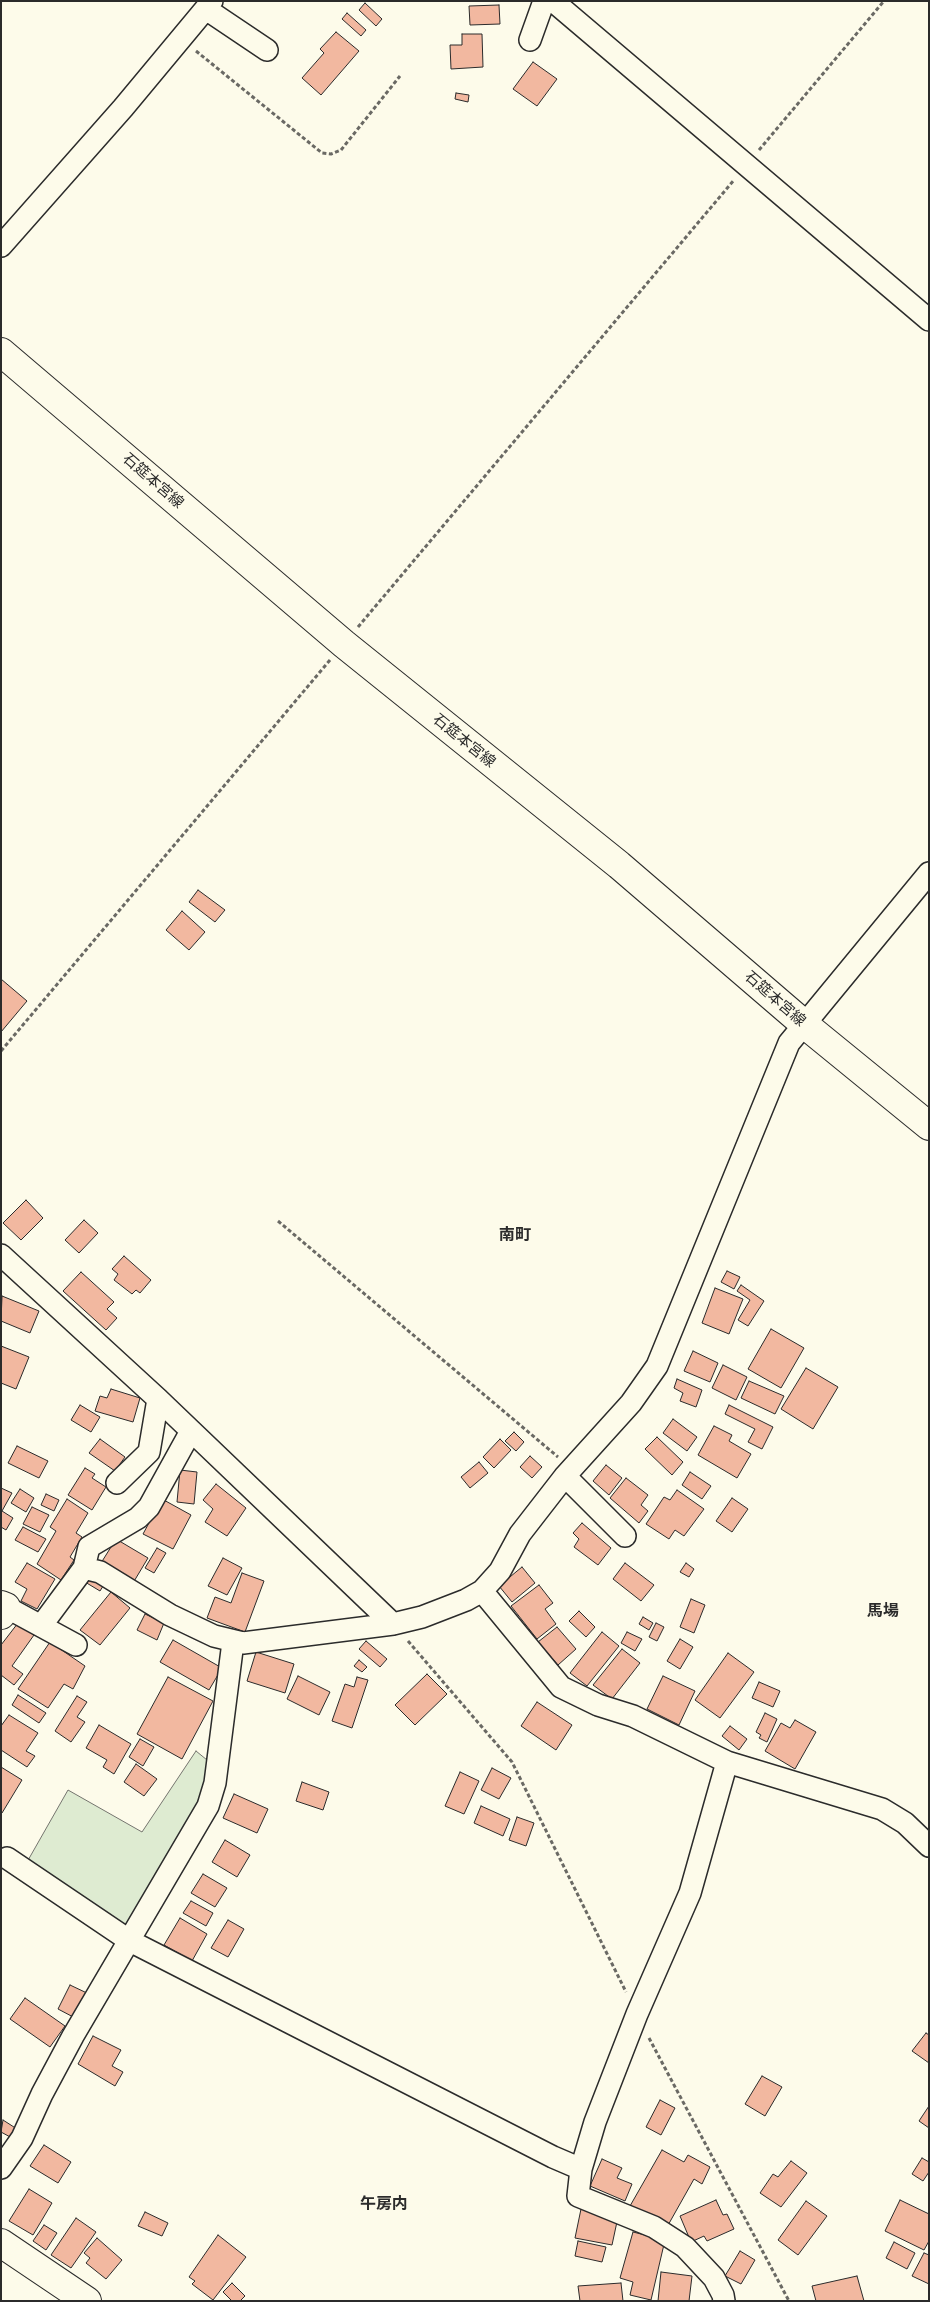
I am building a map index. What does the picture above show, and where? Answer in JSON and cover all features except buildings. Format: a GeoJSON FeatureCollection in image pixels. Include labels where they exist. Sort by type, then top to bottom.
{"type":"FeatureCollection","features":[{"type":"Feature","properties":{"kind":"main road","name":"石筵本宮線"},"geometry":{"type":"LineString","coordinates":[[1,352],[344,644],[619,865],[804,1024],[929,1126]]}},
{"type":"Feature","properties":{"kind":"main road"},"geometry":{"type":"LineString","coordinates":[[1,2243],[87,2301]]}},
{"type":"Feature","properties":{"kind":"street"},"geometry":{"type":"LineString","coordinates":[[530,40],[544,1]]}},
{"type":"Feature","properties":{"kind":"street"},"geometry":{"type":"LineString","coordinates":[[553,1],[929,320]]}},
{"type":"Feature","properties":{"kind":"street"},"geometry":{"type":"LineString","coordinates":[[1,246],[123,108],[209,5],[267,50]]}},
{"type":"Feature","properties":{"kind":"street"},"geometry":{"type":"LineString","coordinates":[[84,1568],[100,1572],[170,1616],[232,1642],[250,1642],[393,1624],[422,1617],[466,1600],[482,1591],[500,1571],[520,1534],[568,1472],[631,1404],[657,1366],[789,1043],[929,874]]}},
{"type":"Feature","properties":{"kind":"street"},"geometry":{"type":"LineString","coordinates":[[1,1255],[158,1399],[393,1624]]}},
{"type":"Feature","properties":{"kind":"street"},"geometry":{"type":"LineString","coordinates":[[117,1483],[149,1452],[155,1428],[158,1399]]}},
{"type":"Feature","properties":{"kind":"street"},"geometry":{"type":"LineString","coordinates":[[42,1626],[84,1568],[90,1547],[138,1518],[149,1507],[191,1431]]}},
{"type":"Feature","properties":{"kind":"street"},"geometry":{"type":"LineString","coordinates":[[568,1472],[625,1536]]}},
{"type":"Feature","properties":{"kind":"street"},"geometry":{"type":"LineString","coordinates":[[482,1591],[561,1687],[598,1705],[633,1716],[726,1762],[882,1809],[905,1823],[929,1846]]}},
{"type":"Feature","properties":{"kind":"street"},"geometry":{"type":"LineString","coordinates":[[3,1609],[42,1626],[76,1645]]}},
{"type":"Feature","properties":{"kind":"street"},"geometry":{"type":"LineString","coordinates":[[1,2168],[22,2138],[42,2094],[73,2036],[208,1806],[215,1783],[232,1642]]}},
{"type":"Feature","properties":{"kind":"street"},"geometry":{"type":"LineString","coordinates":[[724,2301],[714,2278],[685,2247],[654,2227],[578,2196],[582,2169],[595,2122],[637,2014],[690,1892],[726,1762]]}},
{"type":"Feature","properties":{"kind":"street"},"geometry":{"type":"LineString","coordinates":[[7,1858],[130,1941],[553,2157],[582,2169]]}},
{"type":"Feature","properties":{"kind":"path"},"geometry":{"type":"LineString","coordinates":[[1,1051],[884,1]]}},
{"type":"Feature","properties":{"kind":"path"},"geometry":{"type":"LineString","coordinates":[[180,38],[322,153],[331,154],[341,150],[400,76]]}},
{"type":"Feature","properties":{"kind":"path"},"geometry":{"type":"LineString","coordinates":[[278,1221],[568,1472]]}},
{"type":"Feature","properties":{"kind":"path"},"geometry":{"type":"LineString","coordinates":[[393,1624],[512,1762],[637,2014],[789,2301]]}},
{"type":"Feature","properties":{"kind":"green space"},"geometry":{"type":"Polygon","coordinates":[[[196,1751],[207,1760],[203,1800],[127,1935],[27,1862],[68,1790],[142,1832],[196,1751]]]}},
{"type":"Feature","properties":{"kind":"district","name":"南町"},"geometry":{"type":"Point","coordinates":[515,1235]}},
{"type":"Feature","properties":{"kind":"district","name":"馬場"},"geometry":{"type":"Point","coordinates":[883,1611]}},
{"type":"Feature","properties":{"kind":"district","name":"午房内"},"geometry":{"type":"Point","coordinates":[384,2204]}}]}
